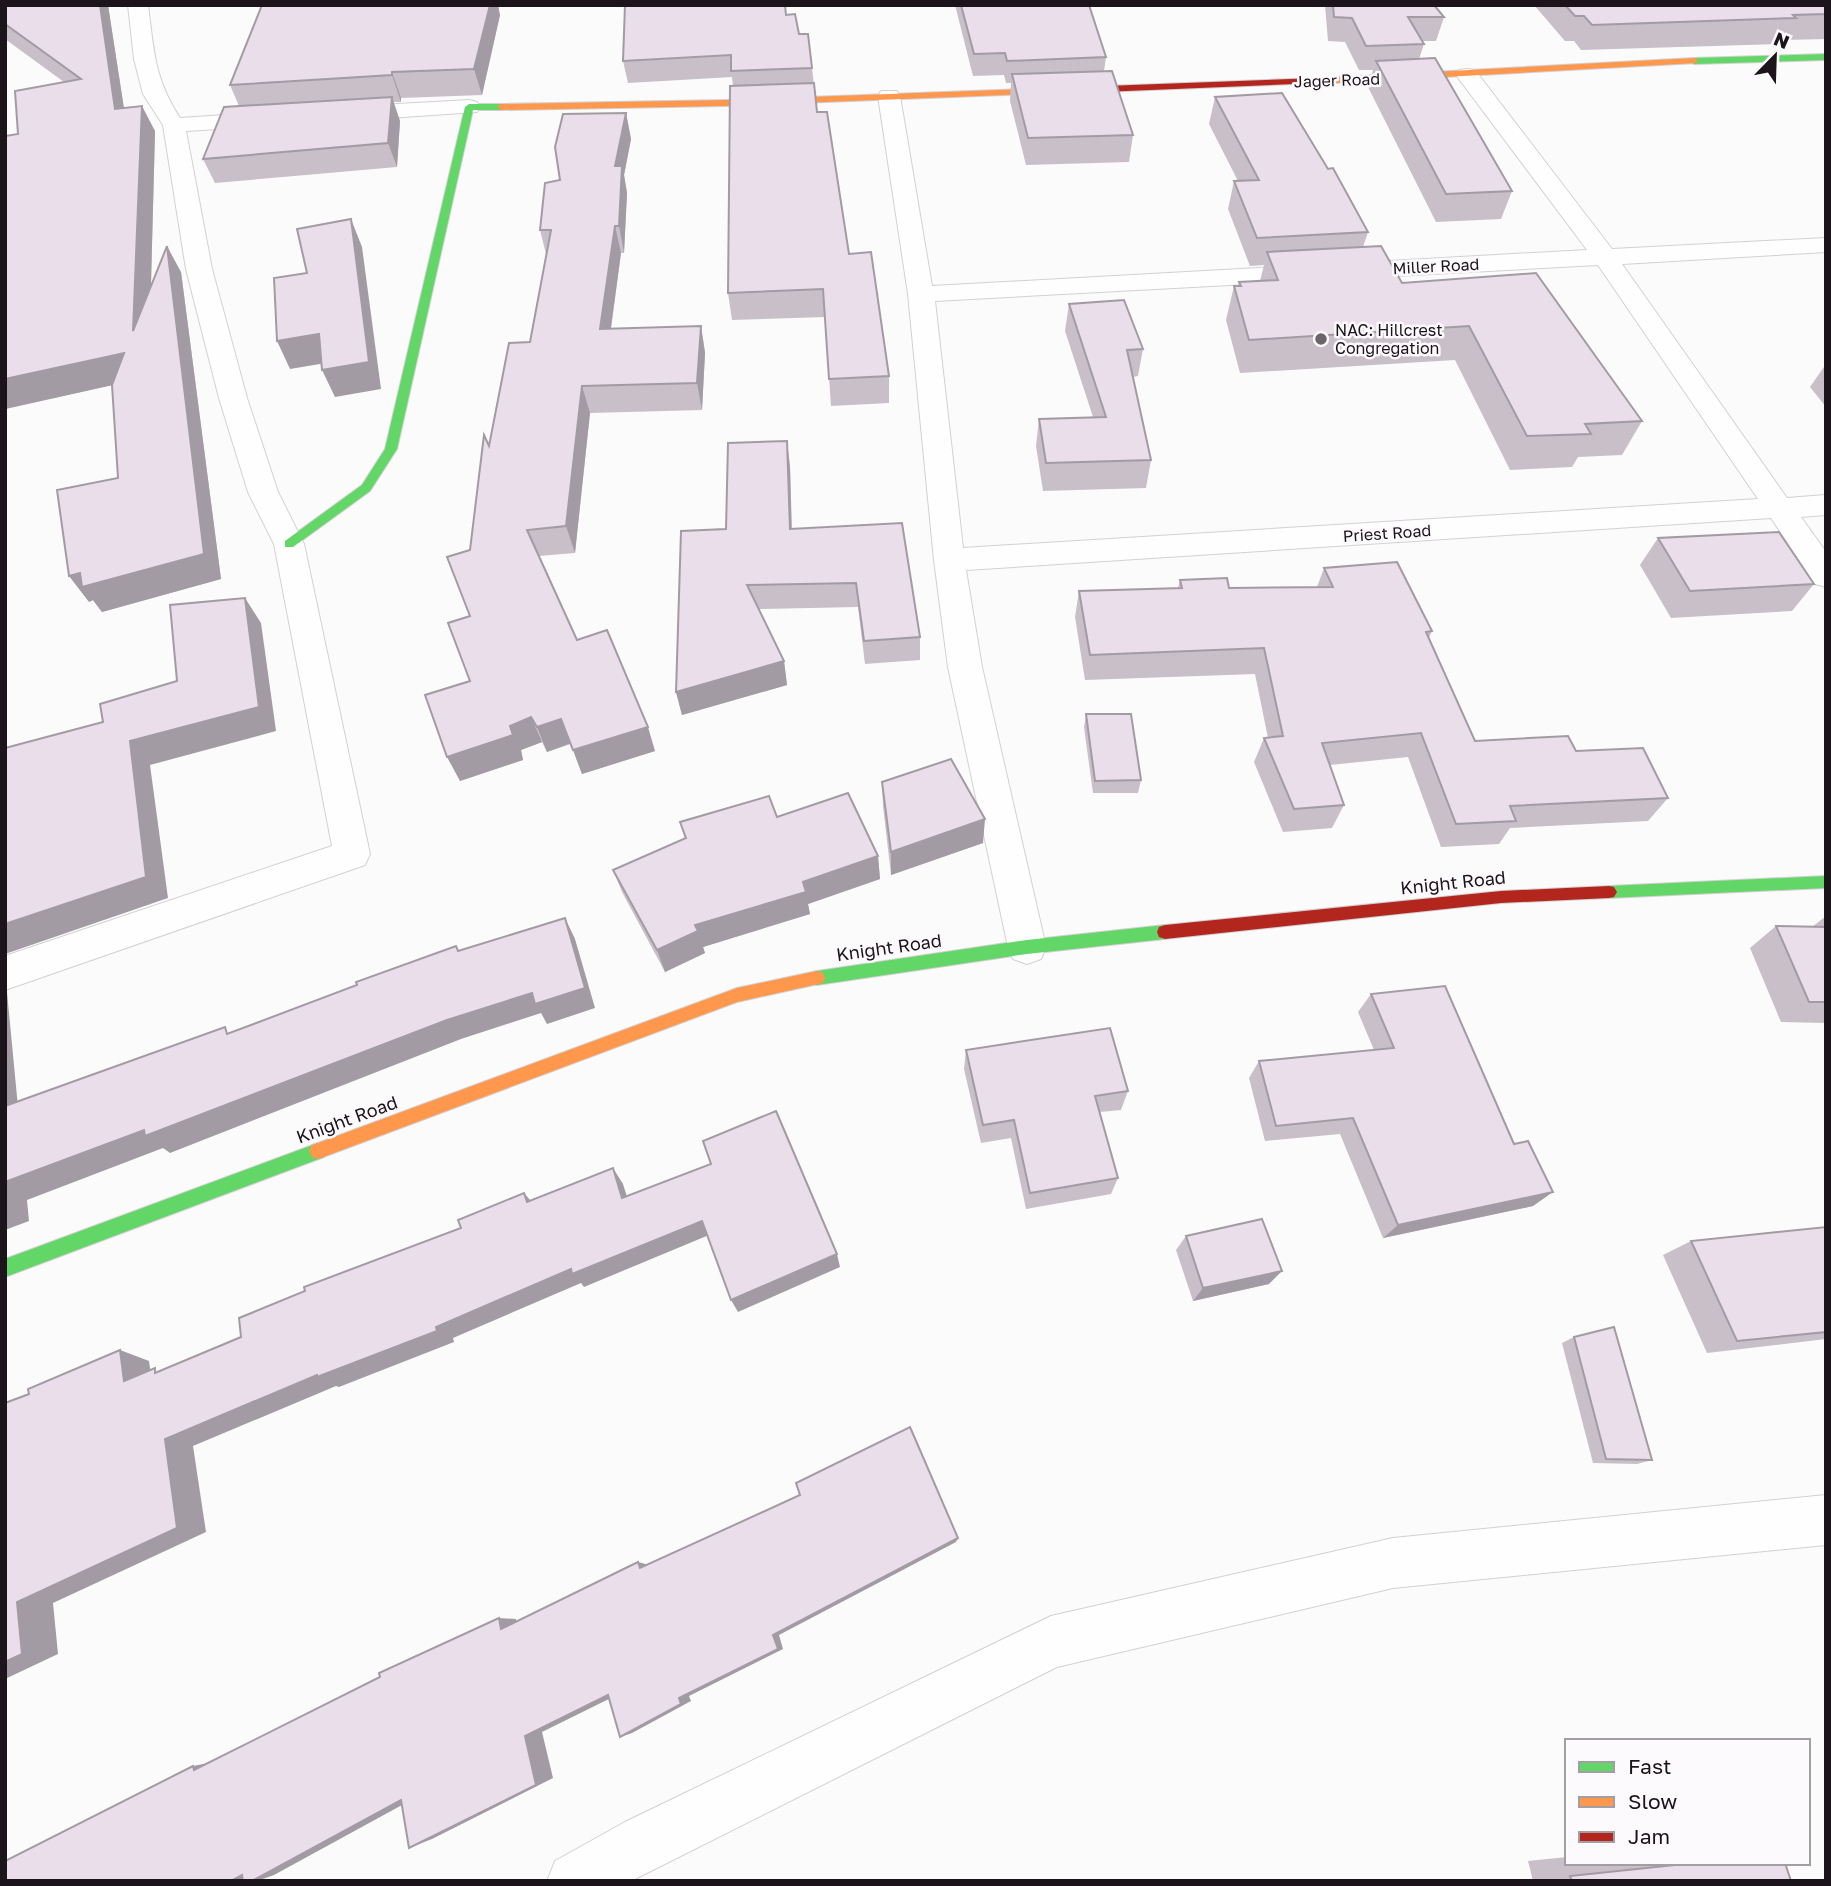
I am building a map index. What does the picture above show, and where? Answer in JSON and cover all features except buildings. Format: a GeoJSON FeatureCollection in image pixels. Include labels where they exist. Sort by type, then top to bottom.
{"type":"FeatureCollection","features":[{"type":"Feature","properties":{"kind":"street"},"geometry":{"type":"LineString","coordinates":[[5,973],[352,854],[289,544],[263,492],[233,398],[199,270],[174,125],[154,94],[144,59],[138,5]]}},
{"type":"Feature","properties":{"kind":"street","name":"Jager Road"},"geometry":{"type":"LineString","coordinates":[[469,107],[725,103],[1467,75],[1671,62],[1826,57]]}},
{"type":"Feature","properties":{"kind":"street"},"geometry":{"type":"LineString","coordinates":[[1467,75],[1605,257],[1826,576]]}},
{"type":"Feature","properties":{"kind":"street"},"geometry":{"type":"LineString","coordinates":[[889,96],[921,294],[949,560],[965,667],[1027,947]]}},
{"type":"Feature","properties":{"kind":"street"},"geometry":{"type":"LineString","coordinates":[[289,544],[366,488],[391,449],[469,107],[321,116]]}},
{"type":"Feature","properties":{"kind":"street"},"geometry":{"type":"LineString","coordinates":[[174,125],[295,117]]}},
{"type":"Feature","properties":{"kind":"street","name":"Miller Road"},"geometry":{"type":"LineString","coordinates":[[921,294],[1826,245]]}},
{"type":"Feature","properties":{"kind":"street","name":"Priest Road"},"geometry":{"type":"LineString","coordinates":[[949,560],[1826,505]]}},
{"type":"Feature","properties":{"kind":"street","name":"Knight Road"},"geometry":{"type":"LineString","coordinates":[[5,1268],[737,995],[804,980],[1027,947],[1500,897],[1826,882]]}},
{"type":"Feature","properties":{"kind":"street"},"geometry":{"type":"LineString","coordinates":[[575,1881],[645,1842],[1051,1642],[1393,1563],[1826,1520]]}},
{"type":"Feature","properties":{"kind":"traffic: fast"},"geometry":{"type":"LineString","coordinates":[[1694,61],[1826,57]]}},
{"type":"Feature","properties":{"kind":"traffic: fast"},"geometry":{"type":"LineString","coordinates":[[289,544],[366,488],[391,449],[469,107],[501,107]]}},
{"type":"Feature","properties":{"kind":"traffic: fast"},"geometry":{"type":"LineString","coordinates":[[1609,892],[1826,882]]}},
{"type":"Feature","properties":{"kind":"traffic: fast"},"geometry":{"type":"LineString","coordinates":[[817,978],[1027,947],[1165,932]]}},
{"type":"Feature","properties":{"kind":"traffic: fast"},"geometry":{"type":"LineString","coordinates":[[5,1268],[318,1151]]}},
{"type":"Feature","properties":{"kind":"traffic: slow"},"geometry":{"type":"LineString","coordinates":[[1318,81],[1694,61]]}},
{"type":"Feature","properties":{"kind":"traffic: slow"},"geometry":{"type":"LineString","coordinates":[[501,107],[725,103],[1078,90]]}},
{"type":"Feature","properties":{"kind":"traffic: slow"},"geometry":{"type":"LineString","coordinates":[[318,1151],[737,995],[817,978]]}},
{"type":"Feature","properties":{"kind":"traffic: jam"},"geometry":{"type":"LineString","coordinates":[[1078,90],[1318,81]]}},
{"type":"Feature","properties":{"kind":"traffic: jam"},"geometry":{"type":"LineString","coordinates":[[1165,932],[1501,897],[1609,892]]}},
{"type":"Feature","properties":{"kind":"place","name":"NAC: Hillcrest Congregation"},"geometry":{"type":"Point","coordinates":[1321,339]}}]}
